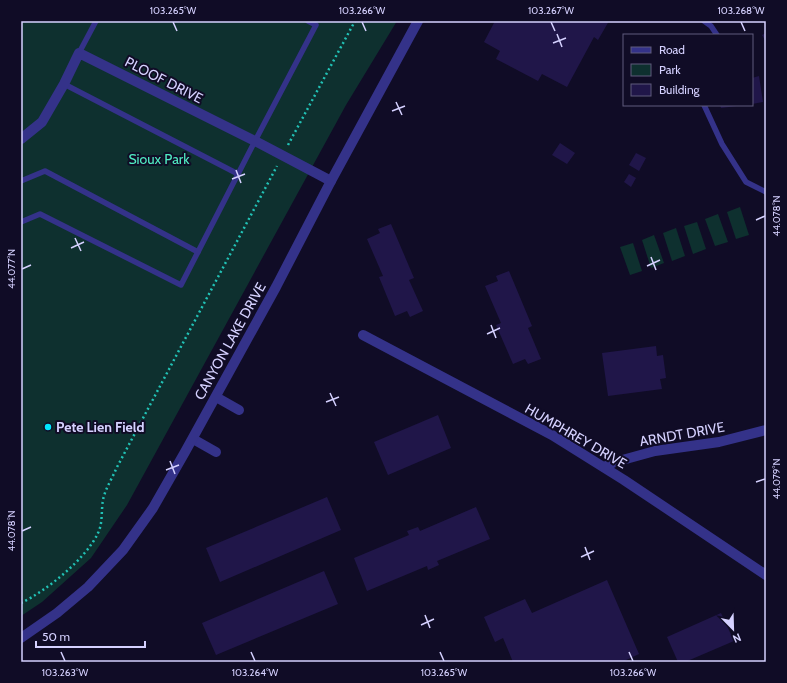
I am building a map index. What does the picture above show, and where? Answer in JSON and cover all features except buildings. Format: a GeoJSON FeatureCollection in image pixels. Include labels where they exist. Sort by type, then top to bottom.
{"type":"FeatureCollection","features":[{"type":"Feature","properties":{"kind":"street","name":"CANYON LAKE DRIVE"},"geometry":{"type":"LineString","coordinates":[[21,638],[72,601],[105,569],[122,550],[153,508],[193,439],[276,287],[331,181],[418,21]]}},
{"type":"Feature","properties":{"kind":"street"},"geometry":{"type":"LineString","coordinates":[[21,139],[42,122],[64,84],[79,53]]}},
{"type":"Feature","properties":{"kind":"street","name":"PLOOF DRIVE"},"geometry":{"type":"LineString","coordinates":[[79,53],[255,141],[331,181]]}},
{"type":"Feature","properties":{"kind":"street","name":"HUMPHREY DRIVE"},"geometry":{"type":"LineString","coordinates":[[363,335],[552,435],[604,467],[766,575]]}},
{"type":"Feature","properties":{"kind":"street"},"geometry":{"type":"LineString","coordinates":[[216,397],[239,410]]}},
{"type":"Feature","properties":{"kind":"street","name":"ARNDT DRIVE"},"geometry":{"type":"LineString","coordinates":[[604,467],[615,462],[655,451],[719,442],[766,430]]}},
{"type":"Feature","properties":{"kind":"street"},"geometry":{"type":"LineString","coordinates":[[193,439],[216,452]]}},
{"type":"Feature","properties":{"kind":"lane"},"geometry":{"type":"LineString","coordinates":[[79,53],[96,21]]}},
{"type":"Feature","properties":{"kind":"lane"},"geometry":{"type":"LineString","coordinates":[[21,222],[40,214],[181,285],[316,25],[308,21]]}},
{"type":"Feature","properties":{"kind":"lane"},"geometry":{"type":"LineString","coordinates":[[704,21],[711,26],[716,34]]}},
{"type":"Feature","properties":{"kind":"lane"},"geometry":{"type":"LineString","coordinates":[[64,84],[238,174]]}},
{"type":"Feature","properties":{"kind":"lane"},"geometry":{"type":"LineString","coordinates":[[704,106],[722,144],[746,182],[766,192]]}},
{"type":"Feature","properties":{"kind":"lane"},"geometry":{"type":"LineString","coordinates":[[21,181],[46,171],[198,252]]}},
{"type":"Feature","properties":{"kind":"path"},"geometry":{"type":"LineString","coordinates":[[21,603],[44,590],[72,566],[92,544],[98,533],[100,525],[103,499],[116,469],[282,155],[355,21]]}},
{"type":"Feature","properties":{"kind":"green space","name":"Sioux Park"},"geometry":{"type":"Polygon","coordinates":[[[21,21],[397,21],[346,105],[127,505],[91,558],[42,602],[21,616],[21,21]]]}},
{"type":"Feature","properties":{"kind":"green space"},"geometry":{"type":"Polygon","coordinates":[[[740,207],[749,235],[736,239],[727,212],[740,207]]]}},
{"type":"Feature","properties":{"kind":"green space"},"geometry":{"type":"Polygon","coordinates":[[[718,214],[728,242],[715,246],[705,219],[718,214]]]}},
{"type":"Feature","properties":{"kind":"green space"},"geometry":{"type":"Polygon","coordinates":[[[697,222],[706,249],[693,254],[684,226],[697,222]]]}},
{"type":"Feature","properties":{"kind":"green space"},"geometry":{"type":"Polygon","coordinates":[[[676,228],[685,256],[672,261],[663,233],[676,228]]]}},
{"type":"Feature","properties":{"kind":"green space"},"geometry":{"type":"Polygon","coordinates":[[[654,235],[664,263],[651,268],[642,240],[654,235]]]}},
{"type":"Feature","properties":{"kind":"green space"},"geometry":{"type":"Polygon","coordinates":[[[633,243],[642,271],[630,275],[620,247],[633,243]]]}},
{"type":"Feature","properties":{"kind":"place","name":"Pete Lien Field"},"geometry":{"type":"Point","coordinates":[48,427]}}]}
